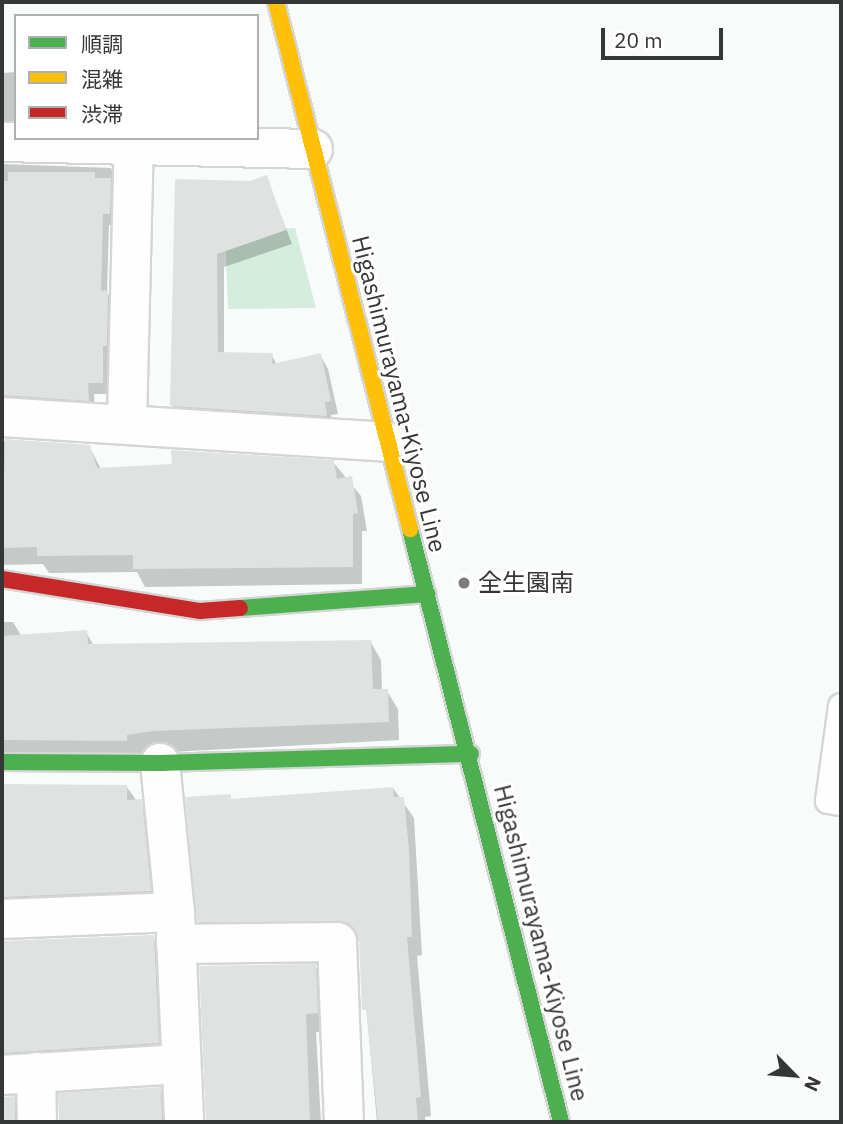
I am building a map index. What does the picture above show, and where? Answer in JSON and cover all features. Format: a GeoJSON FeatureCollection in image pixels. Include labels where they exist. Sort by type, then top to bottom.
{"type":"FeatureCollection","features":[{"type":"Feature","properties":{"kind":"main road","name":"Higashimurayama-Kiyose Line"},"geometry":{"type":"LineString","coordinates":[[276,2],[387,442],[471,754],[561,1122]]}},
{"type":"Feature","properties":{"kind":"main road"},"geometry":{"type":"LineString","coordinates":[[2,579],[200,611],[427,594]]}},
{"type":"Feature","properties":{"kind":"main road"},"geometry":{"type":"LineString","coordinates":[[2,762],[160,762],[471,754]]}},
{"type":"Feature","properties":{"kind":"street"},"geometry":{"type":"LineString","coordinates":[[2,142],[313,149]]}},
{"type":"Feature","properties":{"kind":"street"},"geometry":{"type":"LineString","coordinates":[[127,423],[134,145]]}},
{"type":"Feature","properties":{"kind":"street"},"geometry":{"type":"LineString","coordinates":[[2,416],[387,442]]}},
{"type":"Feature","properties":{"kind":"street"},"geometry":{"type":"LineString","coordinates":[[160,762],[176,928],[184,1122]]}},
{"type":"Feature","properties":{"kind":"street"},"geometry":{"type":"LineString","coordinates":[[2,919],[176,928],[337,942],[344,1122]]}},
{"type":"Feature","properties":{"kind":"street"},"geometry":{"type":"LineString","coordinates":[[37,1122],[19,1074],[181,1063]]}},
{"type":"Feature","properties":{"kind":"lane"},"geometry":{"type":"LineString","coordinates":[[841,706],[828,801],[841,803]]}},
{"type":"Feature","properties":{"kind":"green space"},"geometry":{"type":"Polygon","coordinates":[[[295,228],[316,308],[228,309],[225,231],[295,228]]]}},
{"type":"Feature","properties":{"kind":"building"},"geometry":{"type":"Polygon","coordinates":[[[8,172],[95,172],[95,178],[111,178],[110,214],[103,214],[101,291],[108,290],[107,346],[103,346],[103,383],[88,383],[89,401],[2,395],[2,181],[8,181],[8,172]]]}},
{"type":"Feature","properties":{"kind":"building"},"geometry":{"type":"Polygon","coordinates":[[[267,175],[286,230],[217,254],[218,352],[273,353],[272,364],[321,353],[331,401],[325,402],[327,416],[170,406],[175,179],[250,181],[267,175]]]}},
{"type":"Feature","properties":{"kind":"building"},"geometry":{"type":"Polygon","coordinates":[[[5,439],[90,445],[97,468],[172,464],[171,450],[334,460],[337,479],[352,476],[358,513],[353,514],[353,567],[133,569],[133,555],[37,556],[37,547],[2,548],[5,439]]]}},
{"type":"Feature","properties":{"kind":"building"},"geometry":{"type":"Polygon","coordinates":[[[87,630],[88,644],[371,640],[373,689],[388,689],[389,722],[153,731],[127,735],[127,741],[2,740],[2,636],[87,630]]]}},
{"type":"Feature","properties":{"kind":"building"},"geometry":{"type":"Polygon","coordinates":[[[2,784],[127,785],[127,800],[142,799],[151,891],[2,897],[2,784]]]}},
{"type":"Feature","properties":{"kind":"building"},"geometry":{"type":"Polygon","coordinates":[[[393,787],[394,797],[404,797],[409,849],[412,937],[407,937],[421,1097],[416,1098],[418,1122],[378,1122],[366,1010],[362,1010],[359,941],[348,923],[197,922],[185,797],[231,794],[231,799],[393,787]]]}},
{"type":"Feature","properties":{"kind":"building"},"geometry":{"type":"Polygon","coordinates":[[[154,935],[159,1043],[2,1053],[2,941],[154,935]]]}},
{"type":"Feature","properties":{"kind":"building"},"geometry":{"type":"Polygon","coordinates":[[[316,964],[318,1013],[306,1014],[310,1121],[206,1122],[199,966],[316,964]]]}},
{"type":"Feature","properties":{"kind":"building"},"geometry":{"type":"Polygon","coordinates":[[[161,1087],[162,1122],[59,1122],[58,1093],[161,1087]]]}},
{"type":"Feature","properties":{"kind":"building"},"geometry":{"type":"Polygon","coordinates":[[[15,1096],[15,1122],[2,1122],[2,1097],[15,1096]]]}},
{"type":"Feature","properties":{"kind":"traffic: fast"},"geometry":{"type":"LineString","coordinates":[[410,529],[561,1122]]}},
{"type":"Feature","properties":{"kind":"traffic: fast"},"geometry":{"type":"LineString","coordinates":[[240,608],[427,594]]}},
{"type":"Feature","properties":{"kind":"traffic: fast"},"geometry":{"type":"LineString","coordinates":[[2,762],[160,763],[471,754]]}},
{"type":"Feature","properties":{"kind":"traffic: slow"},"geometry":{"type":"LineString","coordinates":[[276,2],[410,529]]}},
{"type":"Feature","properties":{"kind":"traffic: jam"},"geometry":{"type":"LineString","coordinates":[[2,579],[200,611],[240,608]]}},
{"type":"Feature","properties":{"kind":"place","name":"全生園南"},"geometry":{"type":"Point","coordinates":[464,583]}}]}
